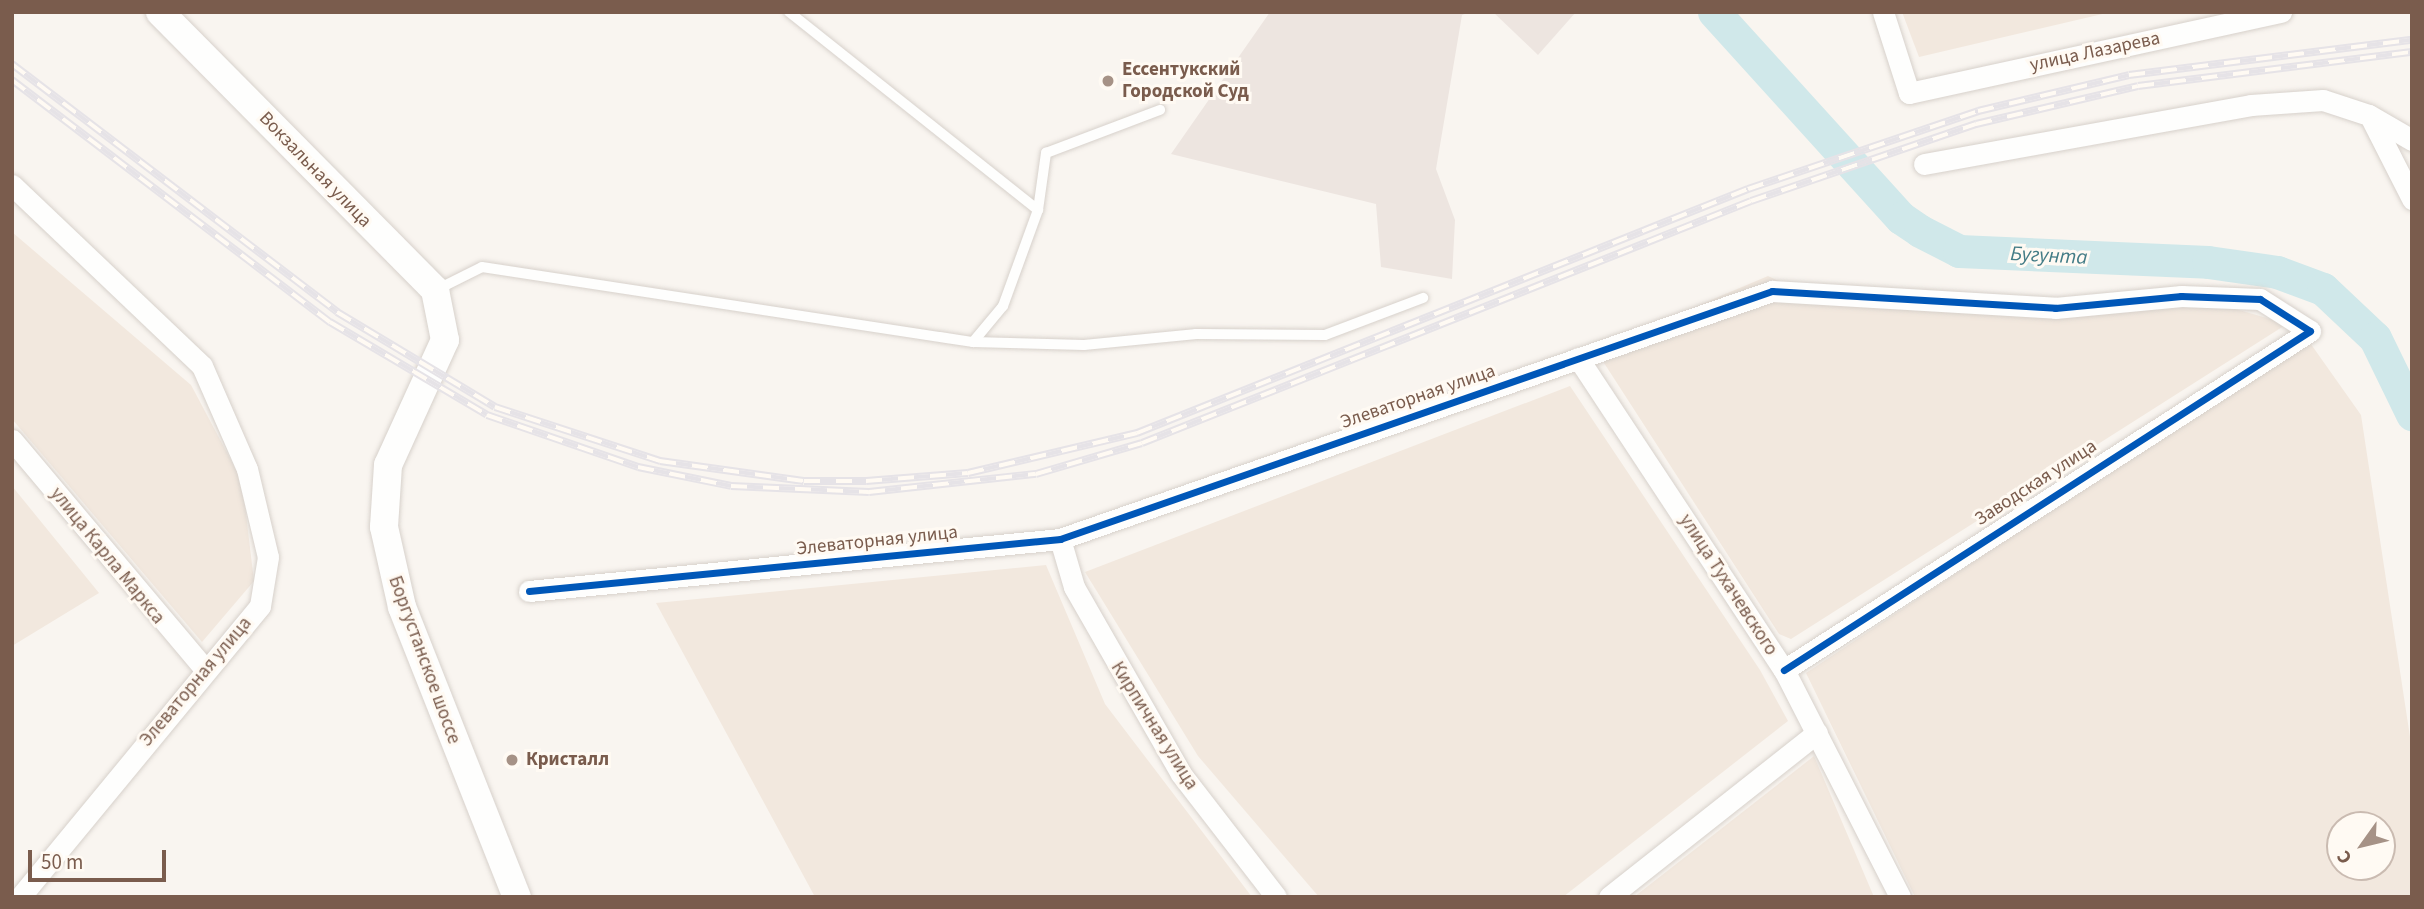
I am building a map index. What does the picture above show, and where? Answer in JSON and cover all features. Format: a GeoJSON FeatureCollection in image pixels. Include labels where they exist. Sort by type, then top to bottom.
{"type":"FeatureCollection","features":[{"type":"Feature","properties":{"kind":"street","name":"улица Лазарева"},"geometry":{"type":"LineString","coordinates":[[1883,12],[1909,93],[2281,12]]}},
{"type":"Feature","properties":{"kind":"street","name":"Вокзальная улица"},"geometry":{"type":"LineString","coordinates":[[162,13],[435,290]]}},
{"type":"Feature","properties":{"kind":"street"},"geometry":{"type":"LineString","coordinates":[[1924,164],[2251,105],[2323,100],[2370,115],[2412,140]]}},
{"type":"Feature","properties":{"kind":"street"},"geometry":{"type":"LineString","coordinates":[[2370,115],[2412,199]]}},
{"type":"Feature","properties":{"kind":"street","name":"Элеваторная улица"},"geometry":{"type":"LineString","coordinates":[[12,185],[168,330],[202,366],[224,405],[268,557],[260,606],[204,668],[20,897]]}},
{"type":"Feature","properties":{"kind":"street","name":"Боргустанское шоссе"},"geometry":{"type":"LineString","coordinates":[[435,290],[445,340],[388,465],[383,527],[402,607],[517,897]]}},
{"type":"Feature","properties":{"kind":"street","name":"Элеваторная улица"},"geometry":{"type":"LineString","coordinates":[[529,592],[1060,539],[1772,291],[2054,308],[2181,296],[2260,299],[2310,331]]}},
{"type":"Feature","properties":{"kind":"street","name":"Заводская улица"},"geometry":{"type":"LineString","coordinates":[[1784,670],[2310,331]]}},
{"type":"Feature","properties":{"kind":"street","name":"улица Тухачевского"},"geometry":{"type":"LineString","coordinates":[[1578,358],[1784,670],[1900,897]]}},
{"type":"Feature","properties":{"kind":"street","name":"улица Карла Маркса"},"geometry":{"type":"LineString","coordinates":[[12,440],[204,668]]}},
{"type":"Feature","properties":{"kind":"street","name":"Кирпичная улица"},"geometry":{"type":"LineString","coordinates":[[1060,539],[1074,586],[1167,751],[1276,897]]}},
{"type":"Feature","properties":{"kind":"street"},"geometry":{"type":"LineString","coordinates":[[1609,897],[1816,733]]}},
{"type":"Feature","properties":{"kind":"lane"},"geometry":{"type":"LineString","coordinates":[[789,12],[1038,210]]}},
{"type":"Feature","properties":{"kind":"lane"},"geometry":{"type":"LineString","coordinates":[[973,342],[1003,306],[1038,210],[1046,153],[1160,110]]}},
{"type":"Feature","properties":{"kind":"lane"},"geometry":{"type":"LineString","coordinates":[[435,290],[482,267],[973,342],[1084,345],[1196,334],[1325,335],[1423,298]]}},
{"type":"Feature","properties":{"kind":"shaded area"},"geometry":{"type":"Polygon","coordinates":[[[1270,12],[1470,12],[1462,15],[1436,169],[1455,220],[1452,279],[1381,267],[1376,204],[1171,154],[1270,12]]]}},
{"type":"Feature","properties":{"kind":"shaded area"},"geometry":{"type":"Polygon","coordinates":[[[1493,12],[1576,12],[1538,55],[1493,12]]]}},
{"type":"Feature","properties":{"kind":"shaded area"},"geometry":{"type":"Polygon","coordinates":[[[1902,12],[2111,12],[1919,57],[1902,12]]]}},
{"type":"Feature","properties":{"kind":"shaded area"},"geometry":{"type":"Polygon","coordinates":[[[12,232],[191,385],[242,481],[254,581],[202,642],[12,419],[12,232]]]}},
{"type":"Feature","properties":{"kind":"shaded area"},"geometry":{"type":"Polygon","coordinates":[[[1768,276],[1825,303],[2212,302],[2287,324],[1791,639],[1779,634],[1595,349],[1768,276]]]}},
{"type":"Feature","properties":{"kind":"shaded area"},"geometry":{"type":"Polygon","coordinates":[[[2308,340],[2361,415],[2412,750],[2412,897],[1915,897],[1806,673],[2308,340]]]}},
{"type":"Feature","properties":{"kind":"shaded area"},"geometry":{"type":"Polygon","coordinates":[[[1570,386],[1760,670],[1788,721],[1563,897],[1319,897],[1198,756],[1085,572],[1570,386]]]}},
{"type":"Feature","properties":{"kind":"shaded area"},"geometry":{"type":"Polygon","coordinates":[[[12,486],[99,593],[12,646],[12,486]]]}},
{"type":"Feature","properties":{"kind":"shaded area"},"geometry":{"type":"Polygon","coordinates":[[[1046,565],[1105,704],[1252,897],[815,897],[656,603],[1046,565]]]}},
{"type":"Feature","properties":{"kind":"shaded area"},"geometry":{"type":"Polygon","coordinates":[[[1814,756],[1874,897],[1634,897],[1814,756]]]}},
{"type":"Feature","properties":{"kind":"waterway","name":"Бугунта"},"geometry":{"type":"LineString","coordinates":[[1714,12],[1901,218],[1920,231],[1959,251],[2208,262],[2277,272],[2323,289],[2375,338],[2412,414]]}},
{"type":"Feature","properties":{"kind":"railway"},"geometry":{"type":"LineString","coordinates":[[12,64],[337,312],[495,407],[660,461],[804,481],[866,481],[968,473],[1137,433],[1748,189],[1978,111],[2129,75],[2412,40]]}},
{"type":"Feature","properties":{"kind":"railway"},"geometry":{"type":"LineString","coordinates":[[12,80],[330,322],[487,415],[638,467],[731,486],[869,492],[1036,474],[1142,443],[1751,201],[1976,124],[2138,86],[2412,52]]}},
{"type":"Feature","properties":{"kind":"cycle path"},"geometry":{"type":"LineString","coordinates":[[529,591],[1060,539],[1772,291],[2055,308],[2181,296],[2260,299],[2310,331],[1784,670]]}},
{"type":"Feature","properties":{"kind":"place","name":"Ессентукский Городской Суд"},"geometry":{"type":"Point","coordinates":[1108,81]}},
{"type":"Feature","properties":{"kind":"place","name":"Кристалл"},"geometry":{"type":"Point","coordinates":[512,760]}}]}
